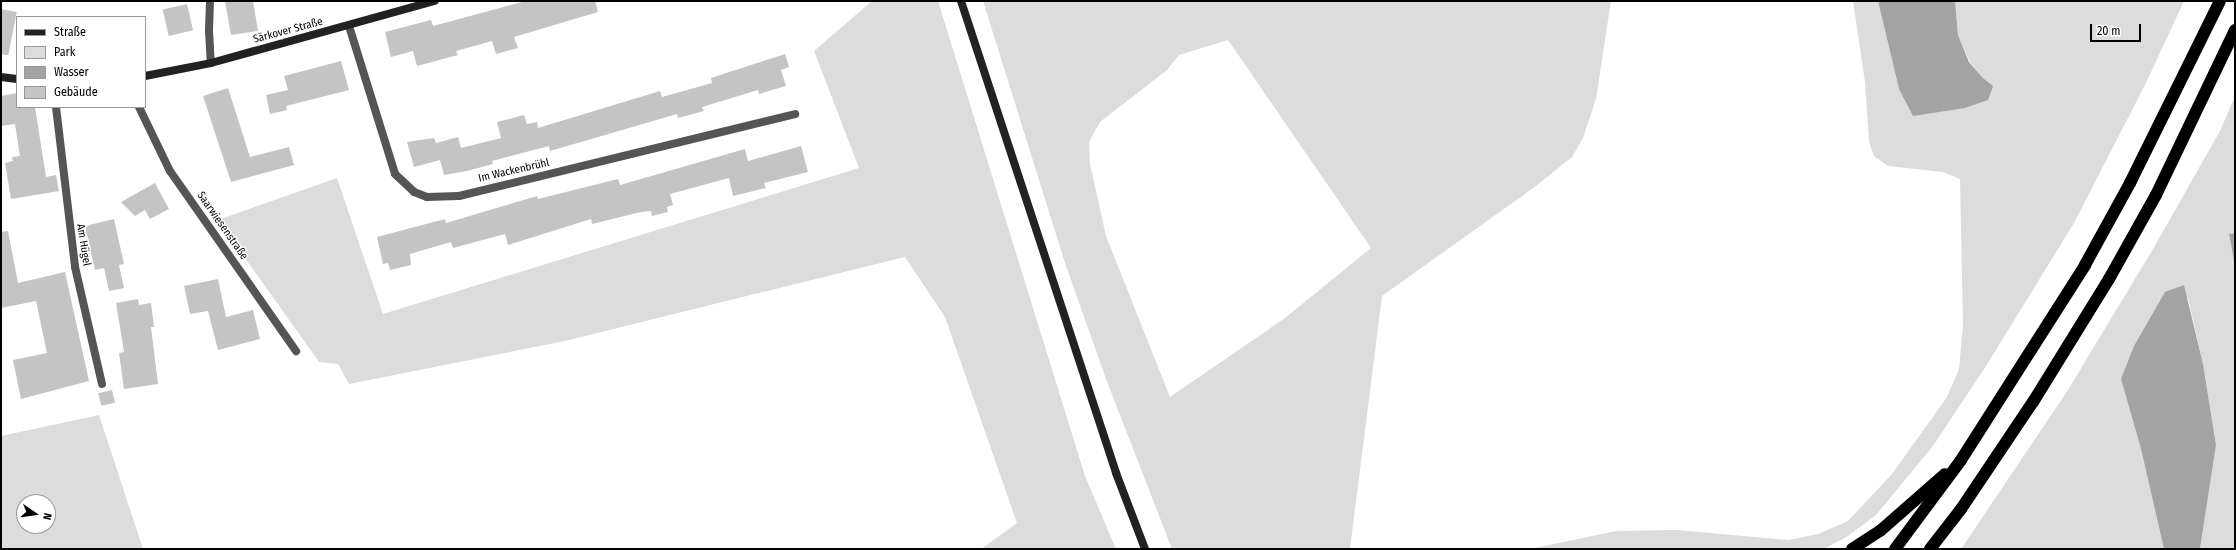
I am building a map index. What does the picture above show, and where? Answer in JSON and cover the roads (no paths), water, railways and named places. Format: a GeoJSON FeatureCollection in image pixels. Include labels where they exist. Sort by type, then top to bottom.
{"type":"FeatureCollection","features":[{"type":"Feature","properties":{"kind":"highway"},"geometry":{"type":"LineString","coordinates":[[1894,549],[1961,460],[2085,265],[2130,184],[2220,1]]}},
{"type":"Feature","properties":{"kind":"highway"},"geometry":{"type":"LineString","coordinates":[[1930,549],[1960,509],[2034,402],[2109,279],[2156,195],[2235,30]]}},
{"type":"Feature","properties":{"kind":"highway"},"geometry":{"type":"LineString","coordinates":[[1852,549],[1880,532],[1961,460]]}},
{"type":"Feature","properties":{"kind":"main road","name":"Särkover Straße"},"geometry":{"type":"LineString","coordinates":[[146,76],[212,63],[435,1]]}},
{"type":"Feature","properties":{"kind":"main road"},"geometry":{"type":"LineString","coordinates":[[961,1],[1116,473],[1145,549]]}},
{"type":"Feature","properties":{"kind":"main road"},"geometry":{"type":"LineString","coordinates":[[1,77],[16,79]]}},
{"type":"Feature","properties":{"kind":"street"},"geometry":{"type":"LineString","coordinates":[[210,1],[208,30],[212,63]]}},
{"type":"Feature","properties":{"kind":"street","name":"Im Wackenbrühl"},"geometry":{"type":"LineString","coordinates":[[349,26],[395,174],[414,192],[427,197],[458,196],[795,114]]}},
{"type":"Feature","properties":{"kind":"street","name":"Am Hügel"},"geometry":{"type":"LineString","coordinates":[[56,108],[75,267],[102,384]]}},
{"type":"Feature","properties":{"kind":"street","name":"Saarwiesenstraße"},"geometry":{"type":"LineString","coordinates":[[139,108],[170,171],[296,351]]}},
{"type":"Feature","properties":{"kind":"water"},"geometry":{"type":"Polygon","coordinates":[[[1878,1],[1955,1],[1958,35],[1969,62],[1983,78],[1993,86],[1988,100],[1965,108],[1913,116],[1899,89],[1878,1]]]}},
{"type":"Feature","properties":{"kind":"water"},"geometry":{"type":"Polygon","coordinates":[[[2235,233],[2235,267],[2229,234],[2235,233]]]}},
{"type":"Feature","properties":{"kind":"water"},"geometry":{"type":"Polygon","coordinates":[[[2184,285],[2203,364],[2216,445],[2200,549],[2164,549],[2141,449],[2121,379],[2134,346],[2165,292],[2184,285]]]}}]}
